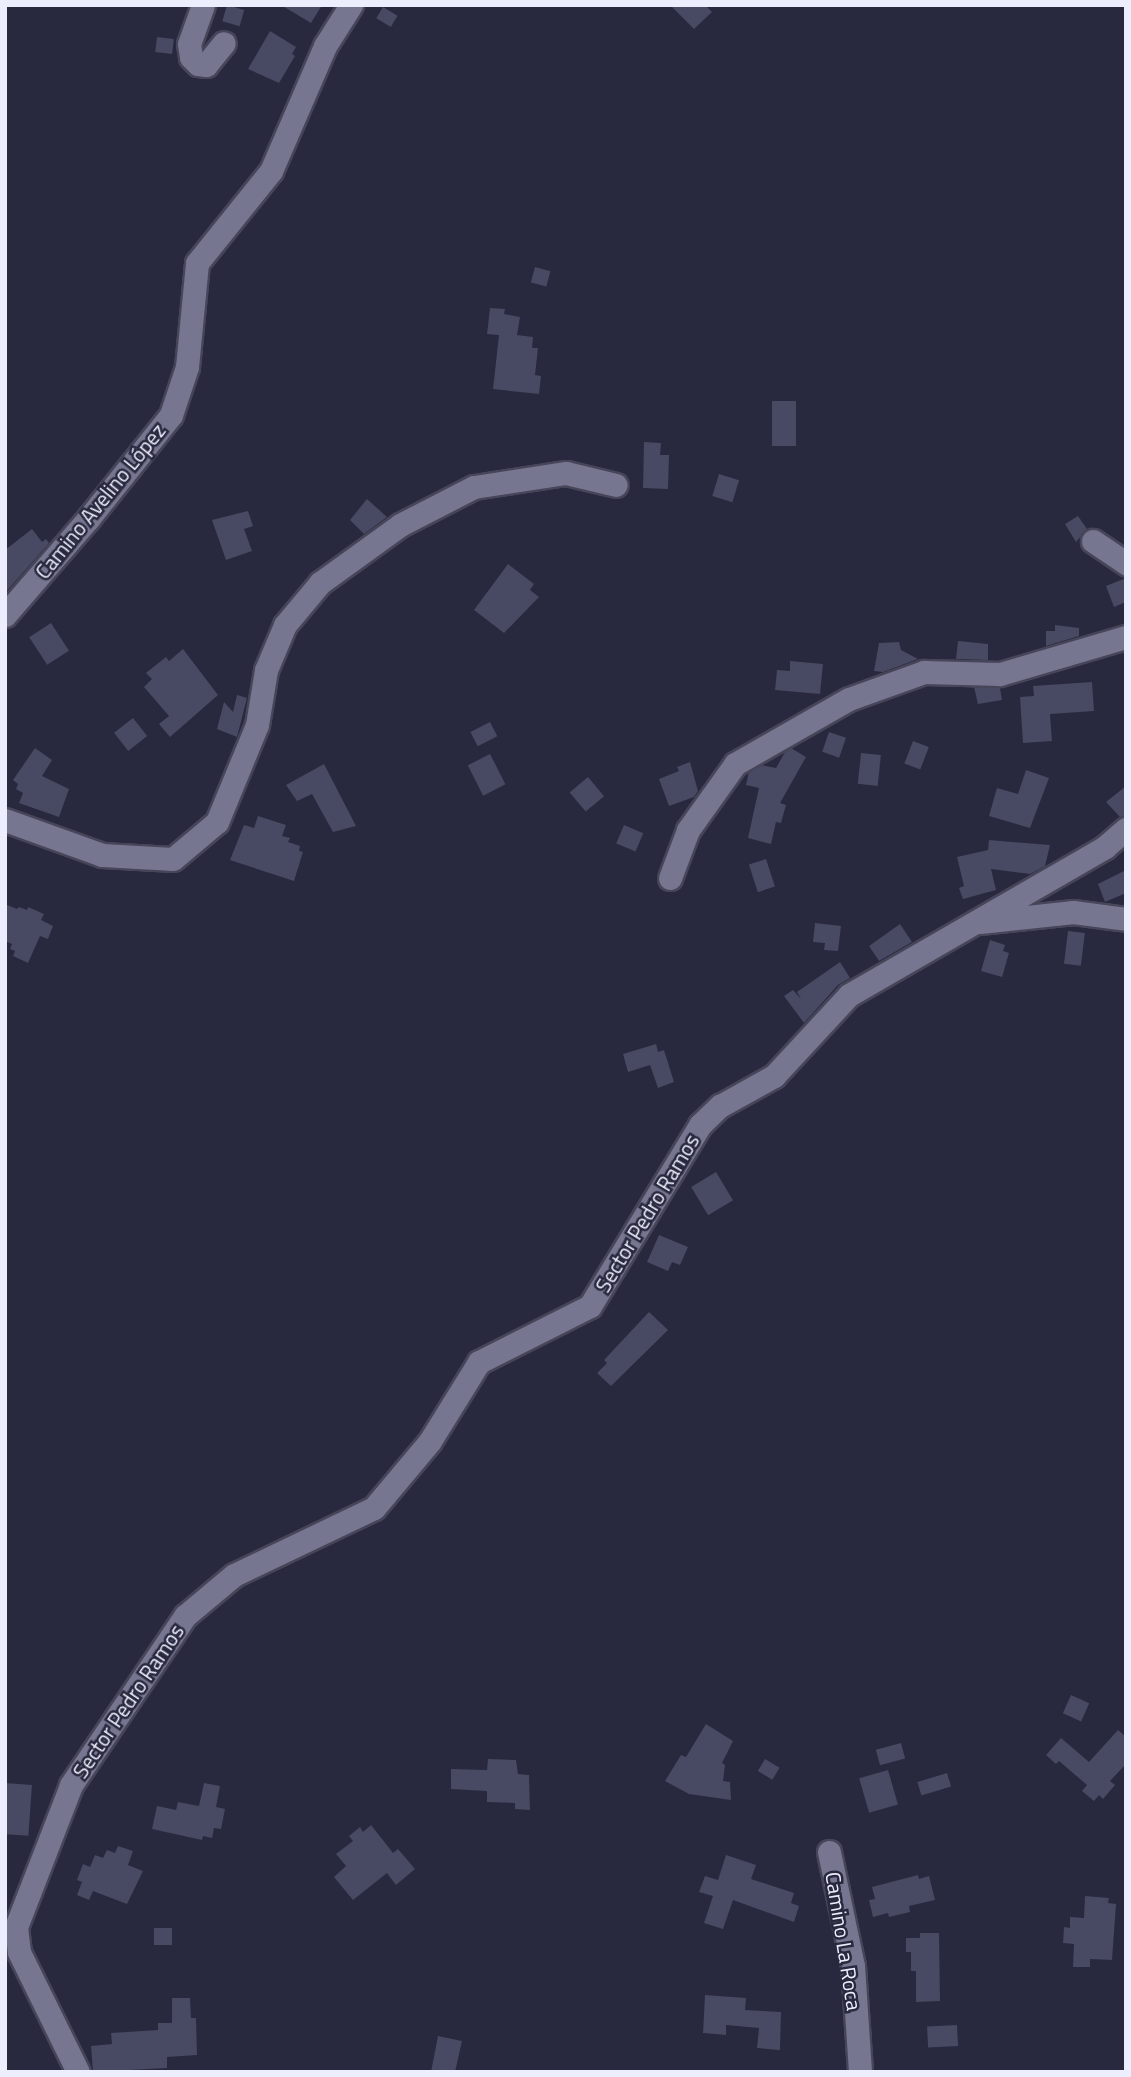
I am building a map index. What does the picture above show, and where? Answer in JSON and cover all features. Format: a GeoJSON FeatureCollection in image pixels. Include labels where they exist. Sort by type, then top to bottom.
{"type":"FeatureCollection","features":[{"type":"Feature","properties":{"kind":"street"},"geometry":{"type":"LineString","coordinates":[[203,5],[189,44],[191,57],[198,64],[205,65],[223,43]]}},
{"type":"Feature","properties":{"kind":"street","name":"Camino Avelino López"},"geometry":{"type":"LineString","coordinates":[[5,615],[88,519],[171,415],[187,367],[197,263],[271,172],[320,56],[351,5]]}},
{"type":"Feature","properties":{"kind":"street"},"geometry":{"type":"LineString","coordinates":[[5,820],[102,855],[173,859],[217,822],[257,724],[266,670],[285,625],[320,583],[400,525],[474,487],[566,473],[616,485]]}},
{"type":"Feature","properties":{"kind":"street"},"geometry":{"type":"LineString","coordinates":[[1093,541],[1126,563]]}},
{"type":"Feature","properties":{"kind":"street"},"geometry":{"type":"LineString","coordinates":[[670,878],[688,831],[735,764],[849,699],[924,673],[1000,674],[1126,637]]}},
{"type":"Feature","properties":{"kind":"street","name":"Sector Pedro Ramos"},"geometry":{"type":"LineString","coordinates":[[10,1926],[71,1785],[185,1616],[234,1575],[374,1508],[430,1440],[479,1362],[590,1306],[700,1125],[720,1106],[774,1076],[849,995],[1105,847],[1126,829]]}},
{"type":"Feature","properties":{"kind":"street"},"geometry":{"type":"LineString","coordinates":[[970,923],[1073,912],[1126,919]]}},
{"type":"Feature","properties":{"kind":"street","name":"Camino La Roca"},"geometry":{"type":"LineString","coordinates":[[829,1852],[853,1966],[860,2072]]}},
{"type":"Feature","properties":{"kind":"street"},"geometry":{"type":"LineString","coordinates":[[10,1926],[19,1952],[78,2072]]}},
{"type":"Feature","properties":{"kind":"building"},"geometry":{"type":"Polygon","coordinates":[[[227,5],[244,10],[240,26],[222,21],[227,5]]]}},
{"type":"Feature","properties":{"kind":"building"},"geometry":{"type":"Polygon","coordinates":[[[281,5],[322,5],[311,23],[281,5]]]}},
{"type":"Feature","properties":{"kind":"building"},"geometry":{"type":"Polygon","coordinates":[[[670,5],[705,5],[712,12],[694,29],[670,5]]]}},
{"type":"Feature","properties":{"kind":"building"},"geometry":{"type":"Polygon","coordinates":[[[383,7],[398,16],[391,27],[376,18],[383,7]]]}},
{"type":"Feature","properties":{"kind":"building"},"geometry":{"type":"Polygon","coordinates":[[[270,31],[296,47],[292,54],[295,56],[279,83],[248,69],[270,31]]]}},
{"type":"Feature","properties":{"kind":"building"},"geometry":{"type":"Polygon","coordinates":[[[157,37],[174,39],[172,54],[155,52],[157,37]]]}},
{"type":"Feature","properties":{"kind":"building"},"geometry":{"type":"Polygon","coordinates":[[[535,267],[550,271],[546,287],[531,282],[535,267]]]}},
{"type":"Feature","properties":{"kind":"building"},"geometry":{"type":"Polygon","coordinates":[[[490,308],[505,309],[504,314],[520,317],[517,335],[533,337],[532,348],[538,348],[535,375],[541,376],[539,394],[493,389],[499,335],[487,334],[490,308]]]}},
{"type":"Feature","properties":{"kind":"building"},"geometry":{"type":"Polygon","coordinates":[[[772,401],[796,401],[796,446],[772,446],[772,401]]]}},
{"type":"Feature","properties":{"kind":"building"},"geometry":{"type":"Polygon","coordinates":[[[644,442],[661,443],[660,455],[669,455],[668,489],[643,488],[644,442]]]}},
{"type":"Feature","properties":{"kind":"building"},"geometry":{"type":"Polygon","coordinates":[[[719,474],[739,480],[732,502],[712,496],[719,474]]]}},
{"type":"Feature","properties":{"kind":"building"},"geometry":{"type":"Polygon","coordinates":[[[367,499],[387,517],[364,534],[350,520],[367,499]]]}},
{"type":"Feature","properties":{"kind":"building"},"geometry":{"type":"Polygon","coordinates":[[[248,511],[253,526],[244,529],[252,551],[226,560],[212,520],[248,511]]]}},
{"type":"Feature","properties":{"kind":"building"},"geometry":{"type":"Polygon","coordinates":[[[1078,516],[1087,529],[1076,542],[1065,524],[1078,516]]]}},
{"type":"Feature","properties":{"kind":"building"},"geometry":{"type":"Polygon","coordinates":[[[32,529],[42,542],[46,539],[49,543],[5,593],[5,550],[32,529]]]}},
{"type":"Feature","properties":{"kind":"building"},"geometry":{"type":"Polygon","coordinates":[[[508,564],[534,584],[530,590],[539,597],[504,633],[474,610],[508,564]]]}},
{"type":"Feature","properties":{"kind":"building"},"geometry":{"type":"Polygon","coordinates":[[[1126,578],[1126,602],[1114,607],[1106,586],[1126,578]]]}},
{"type":"Feature","properties":{"kind":"building"},"geometry":{"type":"Polygon","coordinates":[[[51,623],[69,651],[47,665],[29,637],[51,623]]]}},
{"type":"Feature","properties":{"kind":"building"},"geometry":{"type":"Polygon","coordinates":[[[1055,625],[1079,628],[1079,636],[1046,646],[1046,631],[1055,631],[1055,625]]]}},
{"type":"Feature","properties":{"kind":"building"},"geometry":{"type":"Polygon","coordinates":[[[958,641],[988,644],[988,660],[956,659],[958,641]]]}},
{"type":"Feature","properties":{"kind":"building"},"geometry":{"type":"Polygon","coordinates":[[[899,642],[901,650],[918,659],[883,672],[874,671],[879,643],[899,642]]]}},
{"type":"Feature","properties":{"kind":"building"},"geometry":{"type":"Polygon","coordinates":[[[183,649],[218,695],[170,737],[159,724],[169,716],[144,687],[152,679],[146,673],[166,657],[169,661],[183,649]]]}},
{"type":"Feature","properties":{"kind":"building"},"geometry":{"type":"Polygon","coordinates":[[[790,661],[823,664],[820,694],[775,690],[777,670],[790,671],[790,661]]]}},
{"type":"Feature","properties":{"kind":"building"},"geometry":{"type":"Polygon","coordinates":[[[1092,682],[1094,711],[1050,714],[1052,741],[1023,743],[1020,697],[1034,696],[1033,686],[1092,682]]]}},
{"type":"Feature","properties":{"kind":"building"},"geometry":{"type":"Polygon","coordinates":[[[974,687],[1000,688],[1002,700],[978,704],[974,687]]]}},
{"type":"Feature","properties":{"kind":"building"},"geometry":{"type":"Polygon","coordinates":[[[237,695],[247,698],[237,737],[217,729],[224,702],[233,712],[237,695]]]}},
{"type":"Feature","properties":{"kind":"building"},"geometry":{"type":"Polygon","coordinates":[[[133,718],[147,736],[128,751],[114,733],[133,718]]]}},
{"type":"Feature","properties":{"kind":"building"},"geometry":{"type":"Polygon","coordinates":[[[490,722],[497,736],[478,746],[470,732],[490,722]]]}},
{"type":"Feature","properties":{"kind":"building"},"geometry":{"type":"Polygon","coordinates":[[[829,732],[846,738],[839,758],[822,752],[829,732]]]}},
{"type":"Feature","properties":{"kind":"building"},"geometry":{"type":"Polygon","coordinates":[[[913,741],[929,747],[920,769],[904,763],[913,741]]]}},
{"type":"Feature","properties":{"kind":"building"},"geometry":{"type":"Polygon","coordinates":[[[35,748],[52,760],[42,776],[69,789],[59,817],[19,803],[23,793],[16,789],[18,784],[13,780],[35,748]]]}},
{"type":"Feature","properties":{"kind":"building"},"geometry":{"type":"Polygon","coordinates":[[[791,748],[806,757],[780,803],[786,805],[781,823],[776,822],[771,844],[748,838],[759,788],[746,785],[749,772],[761,765],[776,768],[785,752],[791,748]]]}},
{"type":"Feature","properties":{"kind":"building"},"geometry":{"type":"Polygon","coordinates":[[[861,753],[881,755],[878,786],[858,784],[861,753]]]}},
{"type":"Feature","properties":{"kind":"building"},"geometry":{"type":"Polygon","coordinates":[[[490,754],[505,784],[483,796],[468,765],[490,754]]]}},
{"type":"Feature","properties":{"kind":"building"},"geometry":{"type":"Polygon","coordinates":[[[690,762],[698,791],[694,797],[669,806],[659,779],[679,771],[677,767],[690,762]]]}},
{"type":"Feature","properties":{"kind":"building"},"geometry":{"type":"Polygon","coordinates":[[[324,764],[356,826],[333,832],[312,794],[297,801],[286,785],[324,764]]]}},
{"type":"Feature","properties":{"kind":"building"},"geometry":{"type":"Polygon","coordinates":[[[1026,770],[1049,778],[1030,828],[989,816],[997,788],[1018,794],[1026,770]]]}},
{"type":"Feature","properties":{"kind":"building"},"geometry":{"type":"Polygon","coordinates":[[[588,777],[604,796],[586,812],[570,792],[588,777]]]}},
{"type":"Feature","properties":{"kind":"building"},"geometry":{"type":"Polygon","coordinates":[[[1126,786],[1126,815],[1120,817],[1106,802],[1126,786]]]}},
{"type":"Feature","properties":{"kind":"building"},"geometry":{"type":"Polygon","coordinates":[[[258,816],[286,825],[282,836],[290,838],[288,842],[300,846],[299,851],[303,852],[294,881],[230,860],[244,825],[254,828],[258,816]]]}},
{"type":"Feature","properties":{"kind":"building"},"geometry":{"type":"Polygon","coordinates":[[[624,825],[643,833],[636,852],[616,843],[624,825]]]}},
{"type":"Feature","properties":{"kind":"building"},"geometry":{"type":"Polygon","coordinates":[[[989,840],[1050,845],[1045,866],[1030,874],[991,869],[996,890],[963,899],[959,888],[964,886],[957,857],[988,850],[989,840]]]}},
{"type":"Feature","properties":{"kind":"building"},"geometry":{"type":"Polygon","coordinates":[[[766,859],[775,887],[758,892],[749,865],[766,859]]]}},
{"type":"Feature","properties":{"kind":"building"},"geometry":{"type":"Polygon","coordinates":[[[1126,870],[1126,893],[1105,902],[1098,884],[1126,870]]]}},
{"type":"Feature","properties":{"kind":"building"},"geometry":{"type":"Polygon","coordinates":[[[5,904],[17,909],[19,907],[27,910],[28,907],[44,914],[41,920],[53,926],[48,939],[40,936],[28,963],[13,956],[15,951],[10,949],[12,944],[5,941],[5,904]]]}},
{"type":"Feature","properties":{"kind":"building"},"geometry":{"type":"Polygon","coordinates":[[[815,923],[841,926],[838,951],[824,950],[825,943],[813,942],[815,923]]]}},
{"type":"Feature","properties":{"kind":"building"},"geometry":{"type":"Polygon","coordinates":[[[900,924],[912,942],[879,961],[869,946],[900,924]]]}},
{"type":"Feature","properties":{"kind":"building"},"geometry":{"type":"Polygon","coordinates":[[[1068,931],[1085,933],[1081,966],[1064,964],[1068,931]]]}},
{"type":"Feature","properties":{"kind":"building"},"geometry":{"type":"Polygon","coordinates":[[[990,940],[1005,945],[1003,951],[1009,953],[1002,977],[981,971],[990,940]]]}},
{"type":"Feature","properties":{"kind":"building"},"geometry":{"type":"Polygon","coordinates":[[[840,962],[850,978],[838,985],[804,1023],[784,996],[793,990],[801,999],[797,992],[840,962]]]}},
{"type":"Feature","properties":{"kind":"building"},"geometry":{"type":"Polygon","coordinates":[[[656,1044],[658,1052],[664,1050],[674,1082],[658,1088],[650,1065],[628,1072],[623,1054],[656,1044]]]}},
{"type":"Feature","properties":{"kind":"building"},"geometry":{"type":"Polygon","coordinates":[[[716,1172],[733,1200],[708,1215],[691,1187],[716,1172]]]}},
{"type":"Feature","properties":{"kind":"building"},"geometry":{"type":"Polygon","coordinates":[[[659,1235],[688,1247],[680,1265],[672,1262],[668,1271],[647,1262],[659,1235]]]}},
{"type":"Feature","properties":{"kind":"building"},"geometry":{"type":"Polygon","coordinates":[[[649,1312],[668,1330],[611,1386],[597,1373],[607,1363],[604,1360],[649,1312]]]}},
{"type":"Feature","properties":{"kind":"building"},"geometry":{"type":"Polygon","coordinates":[[[1071,1695],[1089,1703],[1081,1721],[1063,1713],[1071,1695]]]}},
{"type":"Feature","properties":{"kind":"building"},"geometry":{"type":"Polygon","coordinates":[[[706,1724],[733,1741],[722,1763],[725,1765],[723,1781],[730,1782],[731,1800],[689,1794],[665,1781],[681,1755],[686,1757],[706,1724]]]}},
{"type":"Feature","properties":{"kind":"building"},"geometry":{"type":"Polygon","coordinates":[[[1118,1730],[1126,1737],[1126,1764],[1110,1781],[1115,1785],[1103,1799],[1099,1795],[1094,1801],[1082,1791],[1087,1785],[1059,1761],[1056,1764],[1046,1755],[1061,1738],[1089,1762],[1118,1730]]]}},
{"type":"Feature","properties":{"kind":"building"},"geometry":{"type":"Polygon","coordinates":[[[901,1743],[905,1758],[880,1765],[876,1750],[901,1743]]]}},
{"type":"Feature","properties":{"kind":"building"},"geometry":{"type":"Polygon","coordinates":[[[488,1759],[516,1760],[518,1774],[529,1775],[530,1810],[515,1809],[515,1803],[487,1802],[487,1791],[451,1789],[451,1769],[487,1770],[488,1759]]]}},
{"type":"Feature","properties":{"kind":"building"},"geometry":{"type":"Polygon","coordinates":[[[765,1759],[780,1768],[772,1780],[758,1771],[765,1759]]]}},
{"type":"Feature","properties":{"kind":"building"},"geometry":{"type":"Polygon","coordinates":[[[888,1770],[898,1805],[869,1813],[859,1778],[888,1770]]]}},
{"type":"Feature","properties":{"kind":"building"},"geometry":{"type":"Polygon","coordinates":[[[947,1773],[951,1786],[921,1795],[917,1782],[947,1773]]]}},
{"type":"Feature","properties":{"kind":"building"},"geometry":{"type":"Polygon","coordinates":[[[5,1783],[32,1785],[28,1836],[5,1834],[5,1783]]]}},
{"type":"Feature","properties":{"kind":"building"},"geometry":{"type":"Polygon","coordinates":[[[204,1783],[220,1786],[216,1807],[225,1809],[221,1829],[214,1828],[212,1838],[203,1836],[202,1840],[152,1829],[157,1806],[176,1810],[178,1802],[199,1806],[204,1783]]]}},
{"type":"Feature","properties":{"kind":"building"},"geometry":{"type":"Polygon","coordinates":[[[371,1825],[393,1853],[398,1849],[415,1869],[396,1885],[387,1873],[353,1900],[334,1877],[346,1866],[336,1854],[353,1841],[349,1836],[360,1827],[363,1832],[371,1825]]]}},
{"type":"Feature","properties":{"kind":"building"},"geometry":{"type":"Polygon","coordinates":[[[118,1846],[133,1851],[128,1865],[143,1871],[127,1904],[93,1891],[89,1900],[77,1895],[82,1882],[77,1880],[83,1864],[90,1867],[95,1855],[103,1858],[107,1850],[115,1853],[118,1846]]]}},
{"type":"Feature","properties":{"kind":"building"},"geometry":{"type":"Polygon","coordinates":[[[726,1855],[756,1865],[751,1879],[794,1893],[791,1903],[799,1906],[794,1922],[733,1900],[723,1929],[704,1923],[713,1896],[699,1892],[705,1876],[718,1880],[726,1855]]]}},
{"type":"Feature","properties":{"kind":"building"},"geometry":{"type":"Polygon","coordinates":[[[918,1875],[919,1879],[929,1876],[935,1900],[909,1906],[910,1912],[889,1917],[888,1913],[873,1917],[869,1900],[875,1899],[872,1887],[918,1875]]]}},
{"type":"Feature","properties":{"kind":"building"},"geometry":{"type":"Polygon","coordinates":[[[1085,1896],[1109,1898],[1108,1903],[1116,1904],[1112,1960],[1090,1959],[1090,1967],[1073,1967],[1074,1944],[1063,1943],[1064,1927],[1070,1928],[1070,1917],[1084,1918],[1085,1896]]]}},
{"type":"Feature","properties":{"kind":"building"},"geometry":{"type":"Polygon","coordinates":[[[154,1928],[172,1928],[172,1945],[154,1945],[154,1928]]]}},
{"type":"Feature","properties":{"kind":"building"},"geometry":{"type":"Polygon","coordinates":[[[920,1933],[939,1933],[940,2001],[916,2002],[916,1971],[911,1971],[911,1952],[906,1952],[906,1938],[920,1938],[920,1933]]]}},
{"type":"Feature","properties":{"kind":"building"},"geometry":{"type":"Polygon","coordinates":[[[705,1995],[746,1998],[745,2010],[781,2012],[780,2050],[757,2048],[759,2028],[726,2025],[726,2035],[703,2033],[705,1995]]]}},
{"type":"Feature","properties":{"kind":"building"},"geometry":{"type":"Polygon","coordinates":[[[172,1998],[190,1998],[191,2018],[196,2018],[197,2055],[167,2057],[167,2068],[93,2072],[91,2046],[112,2044],[111,2033],[158,2030],[158,2023],[172,2023],[172,1998]]]}},
{"type":"Feature","properties":{"kind":"building"},"geometry":{"type":"Polygon","coordinates":[[[957,2025],[958,2046],[928,2048],[927,2027],[957,2025]]]}},
{"type":"Feature","properties":{"kind":"building"},"geometry":{"type":"Polygon","coordinates":[[[438,2036],[462,2041],[455,2072],[431,2072],[438,2036]]]}}]}
